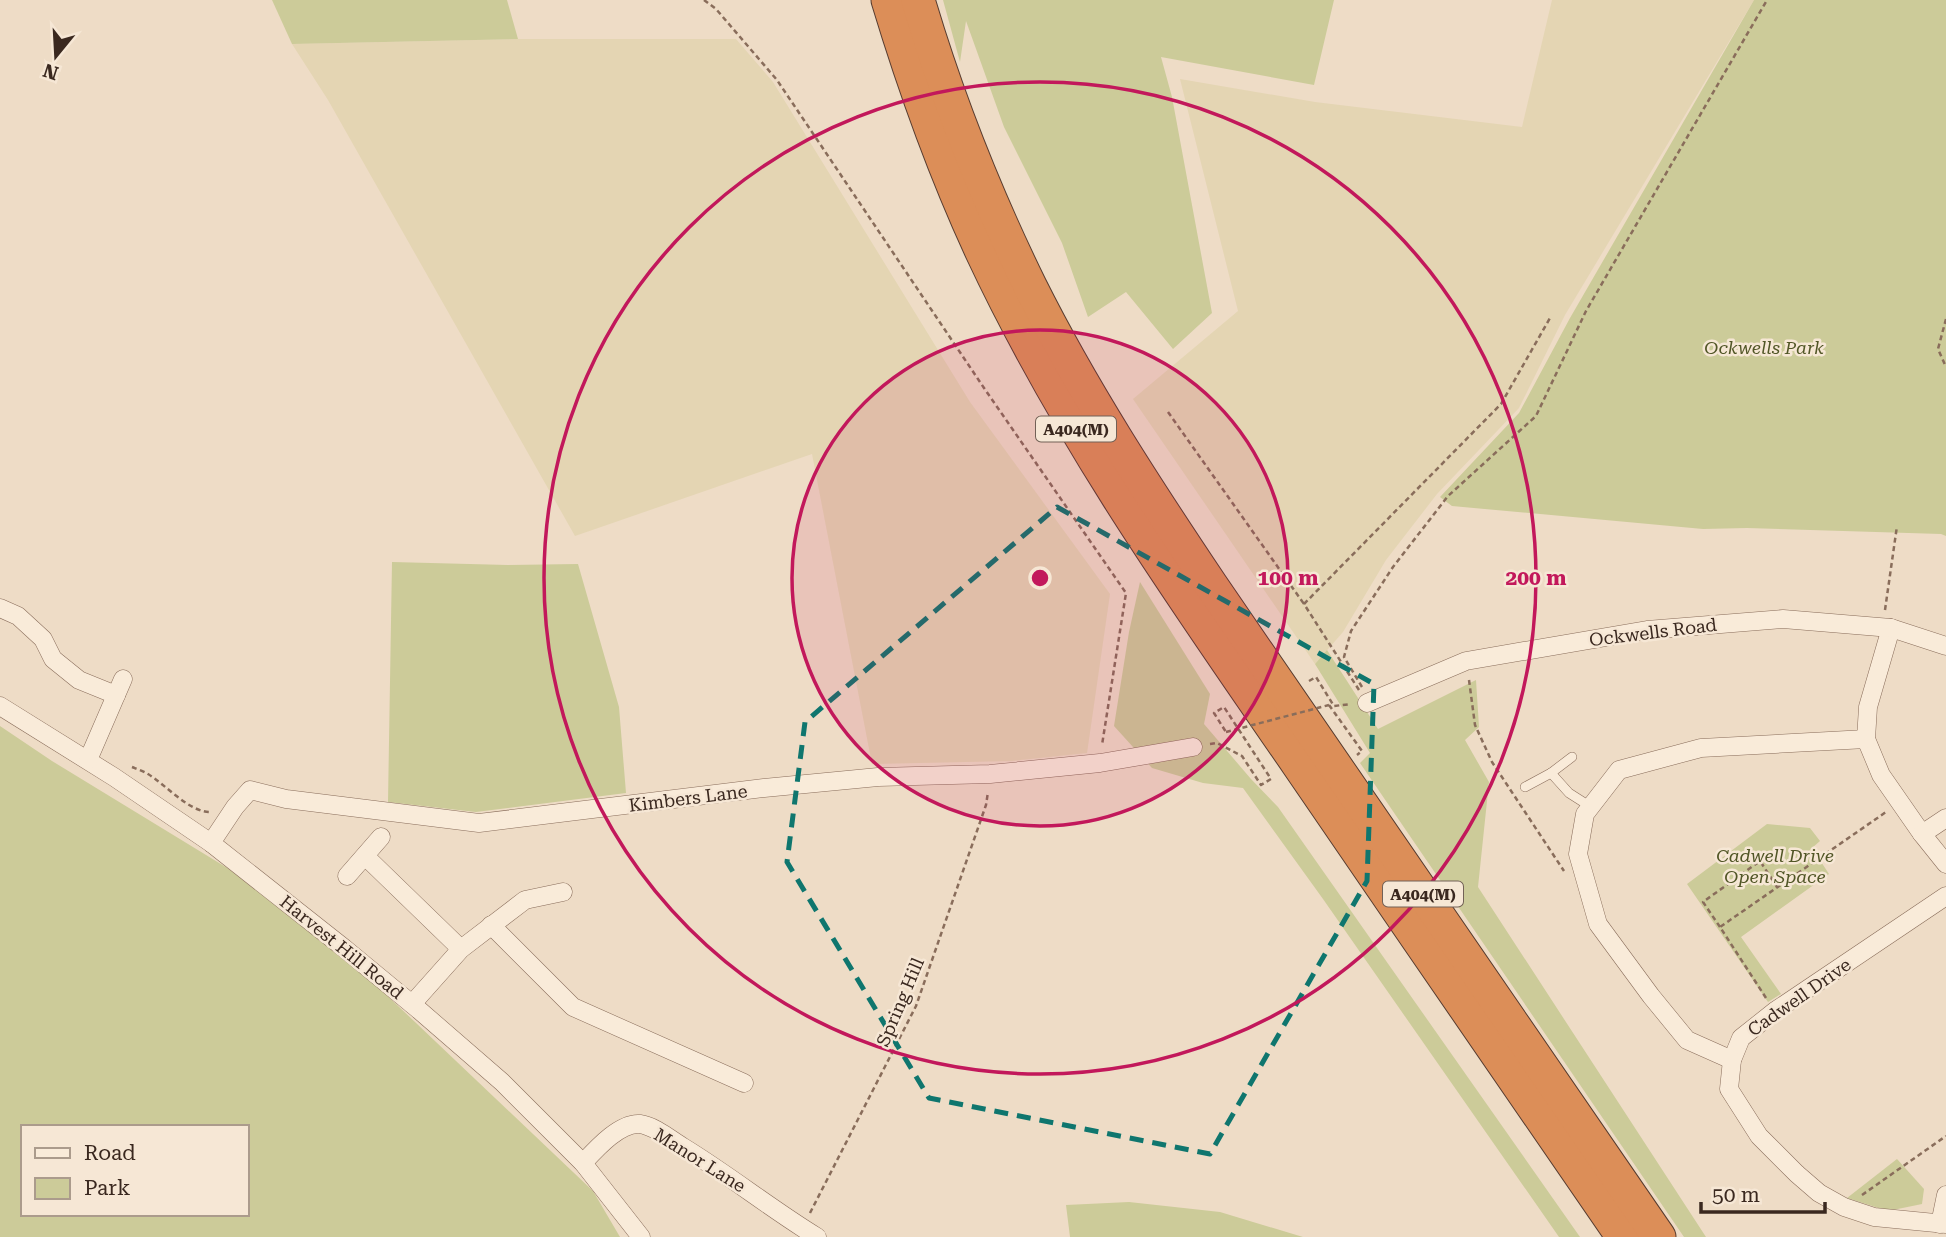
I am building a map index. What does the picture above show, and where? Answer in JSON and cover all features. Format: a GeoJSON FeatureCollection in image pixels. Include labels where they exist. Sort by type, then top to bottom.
{"type":"FeatureCollection","features":[{"type":"Feature","properties":{"kind":"highway","name":"A404(M)"},"geometry":{"type":"LineString","coordinates":[[888,0],[914,85],[963,210],[1001,291],[1065,410],[1185,599],[1623,1237]]}},
{"type":"Feature","properties":{"kind":"highway","name":"A404(M)"},"geometry":{"type":"LineString","coordinates":[[918,0],[950,97],[990,198],[1031,288],[1094,403],[1205,576],[1659,1237]]}},
{"type":"Feature","properties":{"kind":"highway","name":"A404(M)"},"geometry":{"type":"LineString","coordinates":[[1578,1172],[1610,1237]]}},
{"type":"Feature","properties":{"kind":"street"},"geometry":{"type":"LineString","coordinates":[[0,608],[18,616],[27,624],[43,639],[53,659],[79,680],[119,687],[88,760]]}},
{"type":"Feature","properties":{"kind":"street","name":"Ockwells Road"},"geometry":{"type":"LineString","coordinates":[[1369,703],[1466,661],[1647,630],[1783,619],[1887,627],[1946,646]]}},
{"type":"Feature","properties":{"kind":"street"},"geometry":{"type":"LineString","coordinates":[[1887,627],[1868,707],[1866,739],[1881,775],[1946,863]]}},
{"type":"Feature","properties":{"kind":"street","name":"Harvest Hill Road"},"geometry":{"type":"LineString","coordinates":[[0,706],[88,760],[211,843],[412,1004],[502,1082],[583,1163],[641,1237]]}},
{"type":"Feature","properties":{"kind":"street"},"geometry":{"type":"LineString","coordinates":[[1866,739],[1701,748],[1619,770],[1585,814],[1578,854],[1598,924],[1687,1040],[1732,1060],[1729,1089],[1759,1136],[1804,1181],[1844,1207],[1874,1217],[1943,1224],[1946,1195]]}},
{"type":"Feature","properties":{"kind":"street","name":"Kimbers Lane"},"geometry":{"type":"LineString","coordinates":[[211,843],[250,790],[286,799],[479,823],[764,788],[878,777],[990,774],[1100,762],[1193,747]]}},
{"type":"Feature","properties":{"kind":"street"},"geometry":{"type":"LineString","coordinates":[[1922,834],[1946,818]]}},
{"type":"Feature","properties":{"kind":"street"},"geometry":{"type":"LineString","coordinates":[[347,876],[381,837]]}},
{"type":"Feature","properties":{"kind":"street"},"geometry":{"type":"LineString","coordinates":[[365,856],[461,949]]}},
{"type":"Feature","properties":{"kind":"street"},"geometry":{"type":"LineString","coordinates":[[412,1004],[461,949],[491,925],[525,900],[563,891]]}},
{"type":"Feature","properties":{"kind":"street","name":"Cadwell Drive"},"geometry":{"type":"LineString","coordinates":[[1732,1060],[1741,1038],[1946,896]]}},
{"type":"Feature","properties":{"kind":"street"},"geometry":{"type":"LineString","coordinates":[[491,925],[573,1006],[744,1083]]}},
{"type":"Feature","properties":{"kind":"street","name":"Manor Lane"},"geometry":{"type":"LineString","coordinates":[[583,1163],[606,1138],[639,1124],[661,1133],[716,1167],[810,1232]]}},
{"type":"Feature","properties":{"kind":"lane"},"geometry":{"type":"LineString","coordinates":[[1525,788],[1572,757]]}},
{"type":"Feature","properties":{"kind":"lane"},"geometry":{"type":"LineString","coordinates":[[1551,773],[1569,793],[1591,807]]}},
{"type":"Feature","properties":{"kind":"path"},"geometry":{"type":"LineString","coordinates":[[704,0],[716,9],[777,80],[1126,593],[1100,762]]}},
{"type":"Feature","properties":{"kind":"path"},"geometry":{"type":"LineString","coordinates":[[1369,703],[1343,657],[1351,631],[1393,567],[1448,496],[1536,416],[1586,311],[1767,0]]}},
{"type":"Feature","properties":{"kind":"path"},"geometry":{"type":"LineString","coordinates":[[1304,604],[1501,404],[1550,318]]}},
{"type":"Feature","properties":{"kind":"path"},"geometry":{"type":"LineString","coordinates":[[1946,319],[1938,349],[1946,367]]}},
{"type":"Feature","properties":{"kind":"path"},"geometry":{"type":"LineString","coordinates":[[1168,412],[1304,604],[1369,703]]}},
{"type":"Feature","properties":{"kind":"path"},"geometry":{"type":"LineString","coordinates":[[1887,627],[1897,526]]}},
{"type":"Feature","properties":{"kind":"path"},"geometry":{"type":"LineString","coordinates":[[1305,684],[1316,677],[1334,706],[1369,703]]}},
{"type":"Feature","properties":{"kind":"path"},"geometry":{"type":"LineString","coordinates":[[1318,705],[1325,715]]}},
{"type":"Feature","properties":{"kind":"path"},"geometry":{"type":"LineString","coordinates":[[1193,747],[1217,743],[1242,756],[1261,785],[1271,779],[1251,748],[1244,738],[1237,727],[1224,707],[1214,713],[1227,732],[1239,729],[1290,715],[1329,705],[1362,751],[1352,758]]}},
{"type":"Feature","properties":{"kind":"path"},"geometry":{"type":"LineString","coordinates":[[114,777],[122,763],[148,774],[175,795],[204,812],[215,812]]}},
{"type":"Feature","properties":{"kind":"path","name":"Spring Hill"},"geometry":{"type":"LineString","coordinates":[[810,1232],[916,1006],[986,805],[990,774]]}},
{"type":"Feature","properties":{"kind":"path"},"geometry":{"type":"LineString","coordinates":[[1720,928],[1900,802]]}},
{"type":"Feature","properties":{"kind":"path"},"geometry":{"type":"LineString","coordinates":[[1775,1012],[1703,902],[1760,861],[1777,887]]}},
{"type":"Feature","properties":{"kind":"path"},"geometry":{"type":"LineString","coordinates":[[1844,1207],[1946,1136]]}},
{"type":"Feature","properties":{"kind":"highlighted area"},"geometry":{"type":"Polygon","coordinates":[[[1057,507],[1374,684],[1367,881],[1210,1154],[929,1098],[787,862],[805,722],[1057,507]]]}},
{"type":"Feature","properties":{"kind":"shaded area"},"geometry":{"type":"Polygon","coordinates":[[[1552,0],[1754,0],[1565,315],[1519,408],[1437,494],[1386,560],[1343,632],[1315,664],[1133,399],[1238,311],[1180,79],[1315,102],[1522,127],[1552,0]]]}},
{"type":"Feature","properties":{"kind":"shaded area"},"geometry":{"type":"Polygon","coordinates":[[[518,39],[736,39],[773,82],[970,402],[1110,594],[1087,753],[1012,761],[872,764],[812,454],[575,536],[328,100],[292,44],[518,39]]]}},
{"type":"Feature","properties":{"kind":"green space"},"geometry":{"type":"Polygon","coordinates":[[[272,0],[507,0],[518,39],[292,44],[272,0]]]}},
{"type":"Feature","properties":{"kind":"green space"},"geometry":{"type":"Polygon","coordinates":[[[943,0],[1334,0],[1314,85],[1161,57],[1172,97],[1212,313],[1173,349],[1126,292],[1088,317],[1062,243],[1004,127],[966,21],[960,62],[943,0]]]}},
{"type":"Feature","properties":{"kind":"green space","name":"Ockwells Park"},"geometry":{"type":"Polygon","coordinates":[[[1754,0],[1946,0],[1946,536],[1747,528],[1703,529],[1452,506],[1440,497],[1519,413],[1570,318],[1754,0]]]}},
{"type":"Feature","properties":{"kind":"green space"},"geometry":{"type":"Polygon","coordinates":[[[392,562],[578,564],[619,707],[626,793],[476,812],[388,802],[392,562]]]}},
{"type":"Feature","properties":{"kind":"green space"},"geometry":{"type":"Polygon","coordinates":[[[1140,582],[1210,694],[1204,724],[1278,807],[1580,1237],[1559,1237],[1243,788],[1203,783],[1152,768],[1114,726],[1140,582]]]}},
{"type":"Feature","properties":{"kind":"green space"},"geometry":{"type":"Polygon","coordinates":[[[1327,650],[1378,729],[1476,680],[1479,727],[1465,740],[1489,782],[1478,887],[1706,1237],[1684,1237],[1360,763],[1370,753],[1315,664],[1327,650]]]}},
{"type":"Feature","properties":{"kind":"green space"},"geometry":{"type":"Polygon","coordinates":[[[0,726],[52,761],[229,869],[376,985],[593,1191],[620,1237],[0,1237],[0,726]]]}},
{"type":"Feature","properties":{"kind":"green space","name":"Cadwell Drive Open Space"},"geometry":{"type":"Polygon","coordinates":[[[1767,824],[1810,828],[1820,841],[1812,848],[1829,874],[1741,937],[1781,994],[1768,1002],[1687,884],[1767,824]]]}},
{"type":"Feature","properties":{"kind":"green space"},"geometry":{"type":"Polygon","coordinates":[[[1897,1159],[1924,1189],[1922,1204],[1888,1211],[1847,1198],[1897,1159]]]}},
{"type":"Feature","properties":{"kind":"green space"},"geometry":{"type":"Polygon","coordinates":[[[1129,1202],[1220,1212],[1303,1237],[1070,1237],[1066,1205],[1129,1202]]]}}]}
